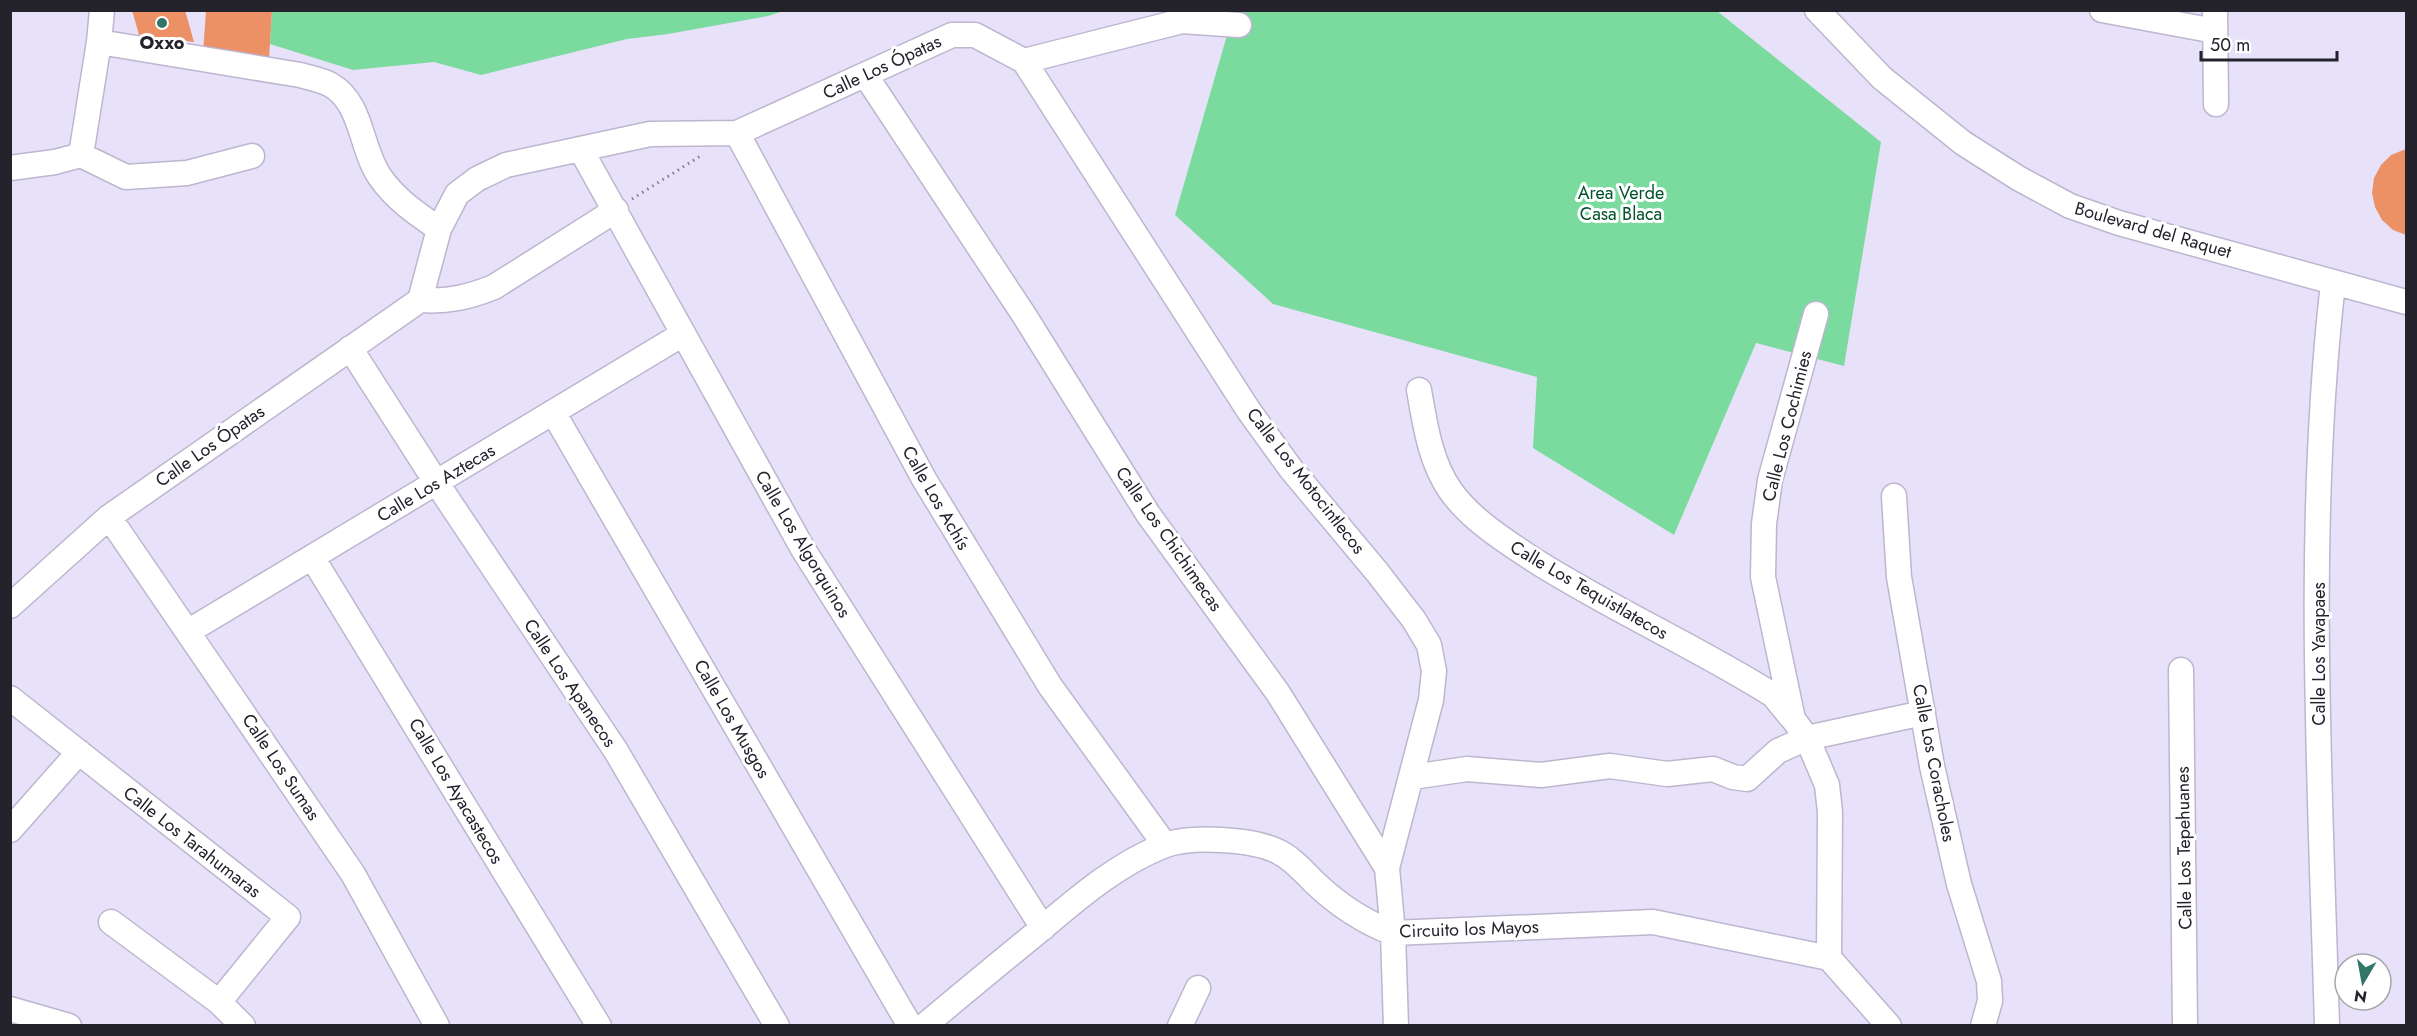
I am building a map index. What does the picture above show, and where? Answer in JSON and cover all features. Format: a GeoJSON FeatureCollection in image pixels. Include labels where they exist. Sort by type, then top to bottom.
{"type":"FeatureCollection","features":[{"type":"Feature","properties":{"kind":"street"},"geometry":{"type":"LineString","coordinates":[[81,155],[102,10]]}},
{"type":"Feature","properties":{"kind":"street","name":"Boulevard del Raquet"},"geometry":{"type":"LineString","coordinates":[[1817,10],[1882,78],[1963,143],[2018,178],[2070,206],[2119,223],[2406,302]]}},
{"type":"Feature","properties":{"kind":"street"},"geometry":{"type":"LineString","coordinates":[[2102,10],[2215,21],[2216,104]]}},
{"type":"Feature","properties":{"kind":"street"},"geometry":{"type":"LineString","coordinates":[[1024,61],[1182,21],[1239,25]]}},
{"type":"Feature","properties":{"kind":"street","name":"Calle Los Ópatas"},"geometry":{"type":"LineString","coordinates":[[10,606],[109,518],[420,300],[439,229],[457,194],[477,180],[506,165],[650,135],[737,133],[952,35],[975,36],[1024,61]]}},
{"type":"Feature","properties":{"kind":"street"},"geometry":{"type":"LineString","coordinates":[[99,42],[300,75],[331,85],[348,100],[357,118],[369,157],[380,177],[397,197],[439,229]]}},
{"type":"Feature","properties":{"kind":"street","name":"Calle Los Motocintlecos"},"geometry":{"type":"LineString","coordinates":[[1024,61],[1249,411],[1291,469],[1407,610],[1429,645],[1434,671],[1431,700],[1387,868]]}},
{"type":"Feature","properties":{"kind":"street","name":"Calle Los Chichimecas"},"geometry":{"type":"LineString","coordinates":[[866,76],[1024,315],[1148,514],[1278,693],[1387,868],[1394,933],[1396,1026]]}},
{"type":"Feature","properties":{"kind":"street","name":"Calle Los Achís"},"geometry":{"type":"LineString","coordinates":[[737,133],[924,479],[1050,686],[1165,845]]}},
{"type":"Feature","properties":{"kind":"street","name":"Calle Los Algorquinos"},"geometry":{"type":"LineString","coordinates":[[581,150],[804,549],[1042,928]]}},
{"type":"Feature","properties":{"kind":"street"},"geometry":{"type":"LineString","coordinates":[[10,168],[56,162],[81,155],[126,177],[187,173],[252,156]]}},
{"type":"Feature","properties":{"kind":"street"},"geometry":{"type":"LineString","coordinates":[[420,300],[456,300],[494,287],[616,210]]}},
{"type":"Feature","properties":{"kind":"street","name":"Calle Los Yavapaes"},"geometry":{"type":"LineString","coordinates":[[2327,1026],[2316,631],[2324,367],[2333,283]]}},
{"type":"Feature","properties":{"kind":"street","name":"Calle Los Cochimies"},"geometry":{"type":"LineString","coordinates":[[1816,314],[1770,480],[1764,524],[1763,576],[1793,719],[1807,738],[1827,785],[1830,812],[1829,958]]}},
{"type":"Feature","properties":{"kind":"street","name":"Calle Los Aztecas"},"geometry":{"type":"LineString","coordinates":[[189,631],[683,334]]}},
{"type":"Feature","properties":{"kind":"street","name":"Calle Los Apanecos"},"geometry":{"type":"LineString","coordinates":[[350,348],[436,482],[616,751],[777,1026]]}},
{"type":"Feature","properties":{"kind":"street","name":"Calle Los Tequistlatecos"},"geometry":{"type":"LineString","coordinates":[[1419,390],[1426,435],[1440,471],[1450,490],[1466,508],[1507,543],[1564,579],[1773,695],[1793,719]]}},
{"type":"Feature","properties":{"kind":"street","name":"Calle Los Musgos"},"geometry":{"type":"LineString","coordinates":[[553,412],[910,1026]]}},
{"type":"Feature","properties":{"kind":"street","name":"Calle Los Coracholes"},"geometry":{"type":"LineString","coordinates":[[1894,496],[1899,577],[1932,766],[1959,884],[1989,981],[1990,1001],[1983,1026]]}},
{"type":"Feature","properties":{"kind":"street","name":"Calle Los Sumas"},"geometry":{"type":"LineString","coordinates":[[109,518],[189,631],[353,874],[437,1026]]}},
{"type":"Feature","properties":{"kind":"street","name":"Calle Los Ayacastecos"},"geometry":{"type":"LineString","coordinates":[[312,557],[599,1026]]}},
{"type":"Feature","properties":{"kind":"street","name":"Calle Los Tepehuanes"},"geometry":{"type":"LineString","coordinates":[[2181,670],[2185,1026]]}},
{"type":"Feature","properties":{"kind":"street","name":"Calle Los Tarahumaras"},"geometry":{"type":"LineString","coordinates":[[10,698],[288,917],[219,1002]]}},
{"type":"Feature","properties":{"kind":"street"},"geometry":{"type":"LineString","coordinates":[[1412,777],[1467,769],[1541,775],[1610,766],[1667,774],[1713,769],[1733,777],[1747,779],[1778,751],[1807,738],[1923,713]]}},
{"type":"Feature","properties":{"kind":"street"},"geometry":{"type":"LineString","coordinates":[[10,830],[79,752]]}},
{"type":"Feature","properties":{"kind":"street","name":"Circuito los Mayos"},"geometry":{"type":"LineString","coordinates":[[924,1026],[1095,886],[1165,845],[1200,840],[1234,840],[1280,852],[1334,899],[1375,926],[1394,933],[1653,922],[1829,958]]}},
{"type":"Feature","properties":{"kind":"street"},"geometry":{"type":"LineString","coordinates":[[111,922],[219,1002],[243,1026]]}},
{"type":"Feature","properties":{"kind":"street"},"geometry":{"type":"LineString","coordinates":[[1829,958],[1889,1026]]}},
{"type":"Feature","properties":{"kind":"street"},"geometry":{"type":"LineString","coordinates":[[1180,1026],[1198,988]]}},
{"type":"Feature","properties":{"kind":"street"},"geometry":{"type":"LineString","coordinates":[[10,1009],[69,1026]]}},
{"type":"Feature","properties":{"kind":"path"},"geometry":{"type":"LineString","coordinates":[[616,210],[706,152]]}},
{"type":"Feature","properties":{"kind":"green space"},"geometry":{"type":"Polygon","coordinates":[[[272,11],[784,11],[668,34],[627,39],[481,75],[434,62],[353,70],[270,44],[272,11]]]}},
{"type":"Feature","properties":{"kind":"green space","name":"Area Verde Casa Blaca"},"geometry":{"type":"Polygon","coordinates":[[[1234,11],[1717,11],[1881,142],[1844,366],[1756,343],[1674,535],[1533,448],[1537,377],[1273,304],[1175,215],[1234,11]]]}},
{"type":"Feature","properties":{"kind":"building","name":"Oxxo"},"geometry":{"type":"Polygon","coordinates":[[[132,10],[185,10],[194,42],[139,35],[132,10]]]}},
{"type":"Feature","properties":{"kind":"building"},"geometry":{"type":"Polygon","coordinates":[[[206,10],[272,11],[269,59],[203,54],[206,10]]]}},
{"type":"Feature","properties":{"kind":"building"},"geometry":{"type":"Polygon","coordinates":[[[2406,149],[2406,235],[2393,230],[2382,220],[2375,207],[2372,193],[2374,178],[2381,165],[2391,155],[2406,149]]]}},
{"type":"Feature","properties":{"kind":"place","name":"Oxxo"},"geometry":{"type":"Point","coordinates":[162,23]}}]}
